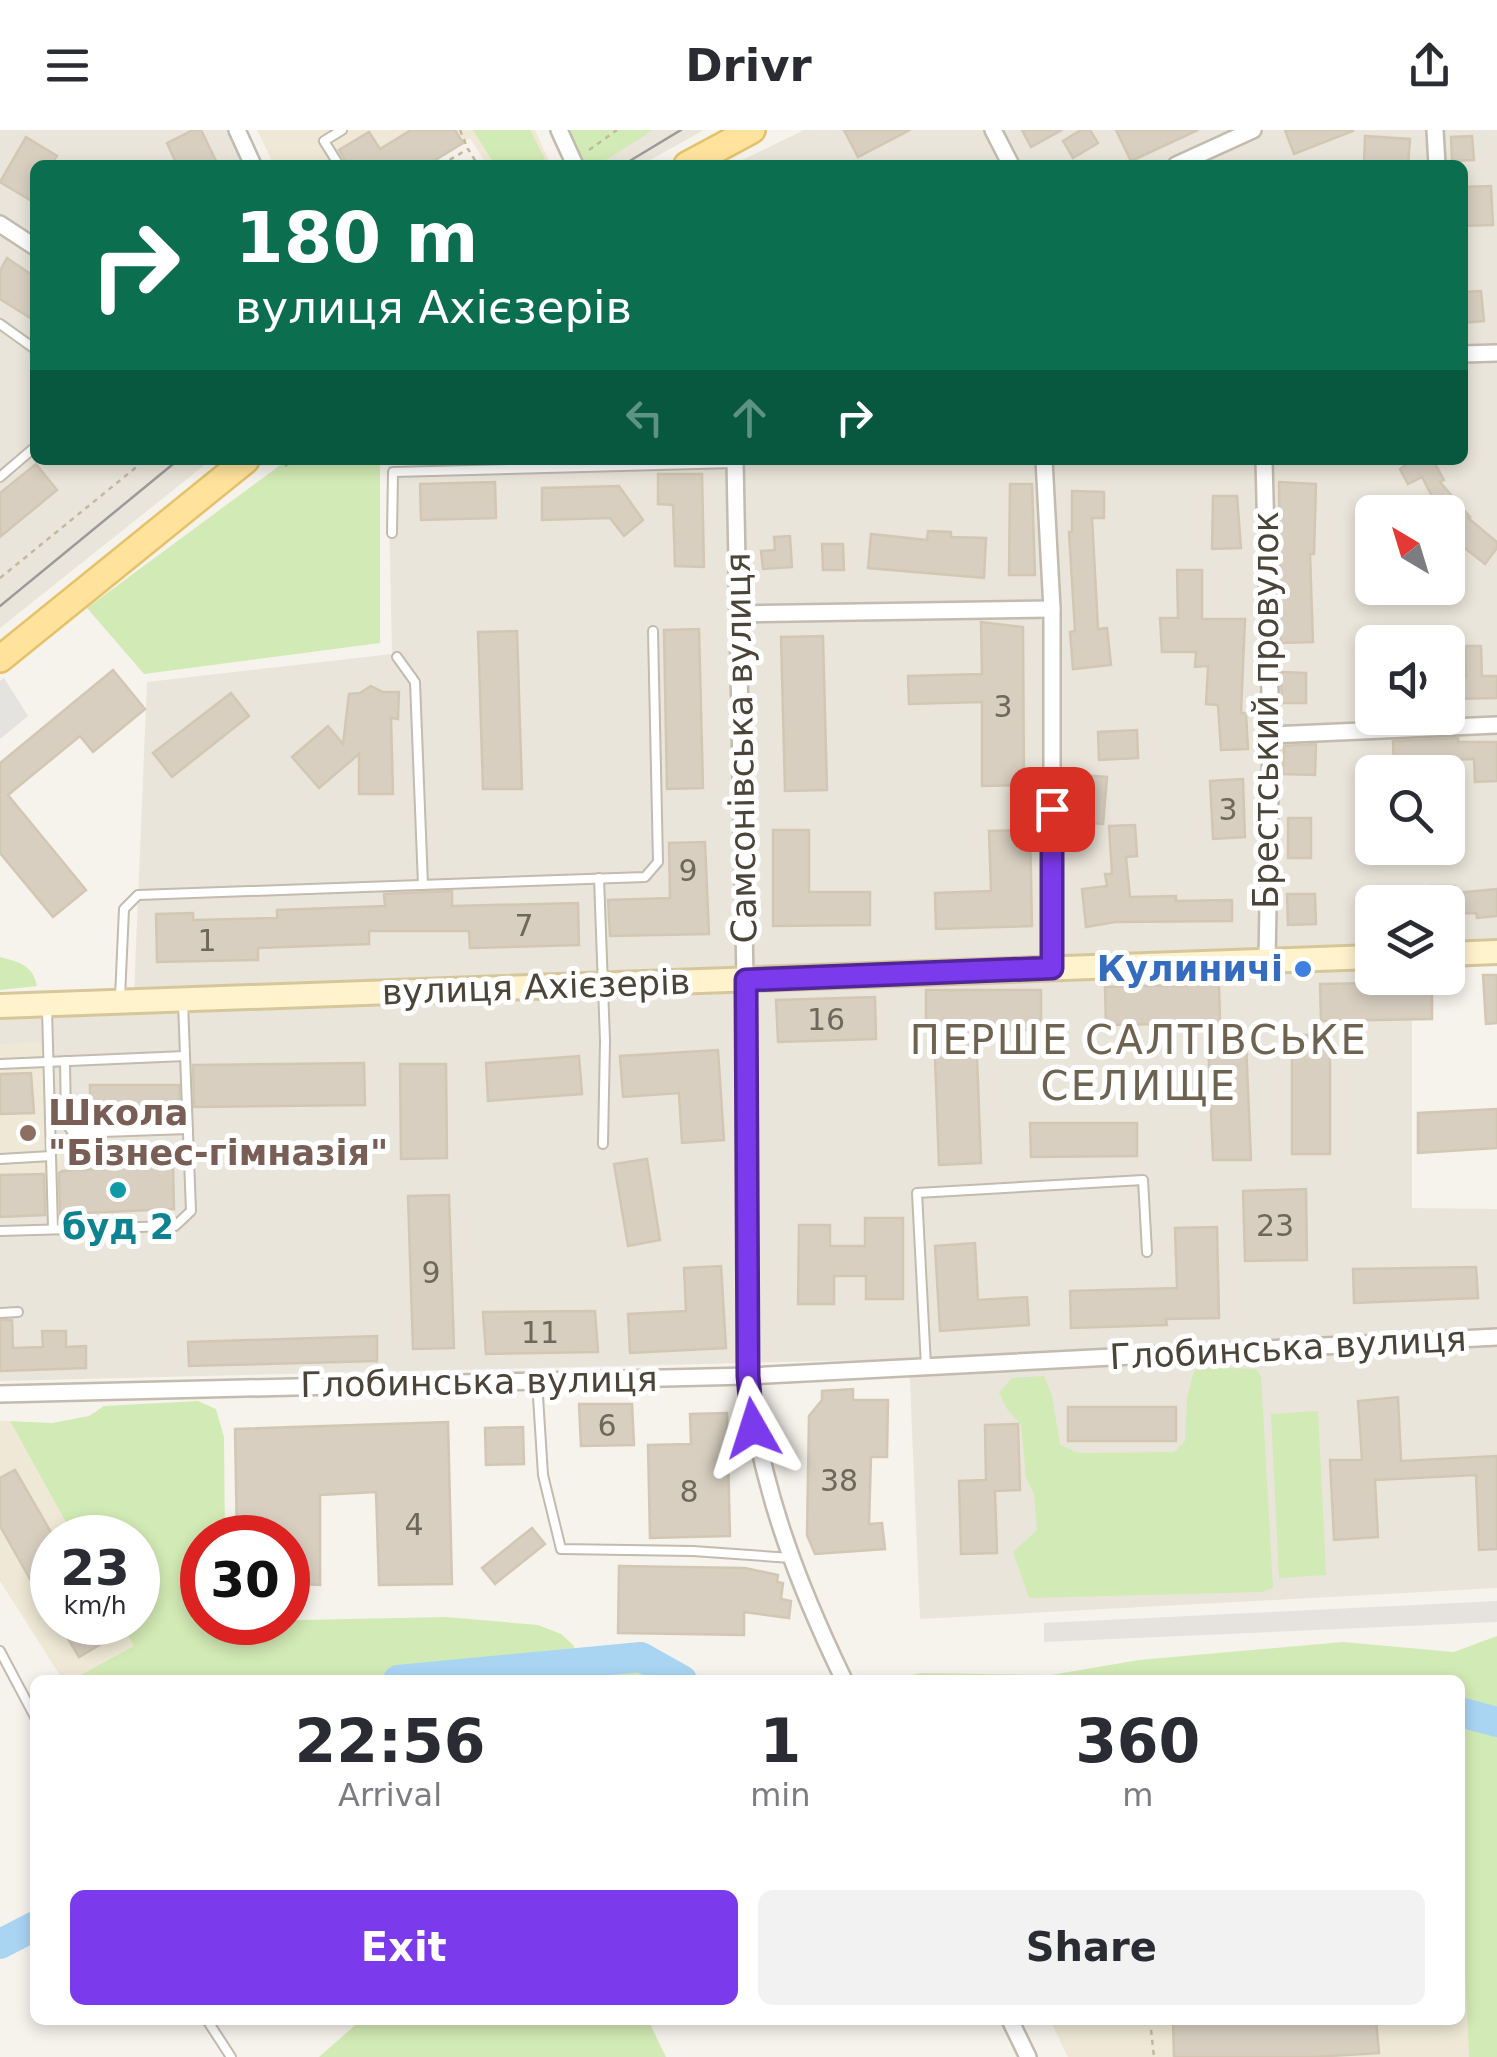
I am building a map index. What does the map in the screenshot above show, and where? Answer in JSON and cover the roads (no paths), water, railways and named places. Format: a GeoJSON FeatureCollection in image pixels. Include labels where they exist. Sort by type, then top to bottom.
{"type":"FeatureCollection","features":[{"type":"Feature","properties":{"kind":"main road"},"geometry":{"type":"LineString","coordinates":[[718,157],[752,130]]}},
{"type":"Feature","properties":{"kind":"main road"},"geometry":{"type":"LineString","coordinates":[[0,659],[240,465]]}},
{"type":"Feature","properties":{"kind":"main road"},"geometry":{"type":"LineString","coordinates":[[1465,953],[1497,952]]}},
{"type":"Feature","properties":{"kind":"main road","name":"вулиця Ахієзерів"},"geometry":{"type":"LineString","coordinates":[[0,1006],[1355,958]]}},
{"type":"Feature","properties":{"kind":"street"},"geometry":{"type":"LineString","coordinates":[[236,130],[251,160]]}},
{"type":"Feature","properties":{"kind":"street"},"geometry":{"type":"LineString","coordinates":[[560,130],[573,160]]}},
{"type":"Feature","properties":{"kind":"street"},"geometry":{"type":"LineString","coordinates":[[992,130],[1008,160]]}},
{"type":"Feature","properties":{"kind":"street"},"geometry":{"type":"LineString","coordinates":[[1187,160],[1253,130]]}},
{"type":"Feature","properties":{"kind":"street"},"geometry":{"type":"LineString","coordinates":[[1436,130],[1437,160]]}},
{"type":"Feature","properties":{"kind":"street"},"geometry":{"type":"LineString","coordinates":[[0,224],[30,244]]}},
{"type":"Feature","properties":{"kind":"street"},"geometry":{"type":"LineString","coordinates":[[1468,354],[1497,353],[1497,366]]}},
{"type":"Feature","properties":{"kind":"street","name":"Самсонівська вулиця"},"geometry":{"type":"LineString","coordinates":[[735,465],[746,980],[748,1376],[760,1464],[791,1558],[842,1675]]}},
{"type":"Feature","properties":{"kind":"street"},"geometry":{"type":"LineString","coordinates":[[1044,465],[1052,609],[1052,968]]}},
{"type":"Feature","properties":{"kind":"street","name":"Брестський провулок"},"geometry":{"type":"LineString","coordinates":[[1264,465],[1272,735],[1267,961]]}},
{"type":"Feature","properties":{"kind":"street"},"geometry":{"type":"LineString","coordinates":[[738,614],[1052,609]]}},
{"type":"Feature","properties":{"kind":"street"},"geometry":{"type":"LineString","coordinates":[[1272,735],[1497,726]]}},
{"type":"Feature","properties":{"kind":"street","name":"Глобинська вулиця"},"geometry":{"type":"LineString","coordinates":[[0,1394],[748,1376],[1497,1338]]}},
{"type":"Feature","properties":{"kind":"street"},"geometry":{"type":"LineString","coordinates":[[1012,2025],[1028,2057]]}},
{"type":"Feature","properties":{"kind":"lane"},"geometry":{"type":"LineString","coordinates":[[336,160],[324,140],[342,130]]}},
{"type":"Feature","properties":{"kind":"lane"},"geometry":{"type":"LineString","coordinates":[[0,324],[30,345]]}},
{"type":"Feature","properties":{"kind":"lane"},"geometry":{"type":"LineString","coordinates":[[0,477],[30,451]]}},
{"type":"Feature","properties":{"kind":"lane"},"geometry":{"type":"LineString","coordinates":[[392,534],[393,472],[632,465]]}},
{"type":"Feature","properties":{"kind":"lane"},"geometry":{"type":"LineString","coordinates":[[120,1002],[124,909],[138,895],[645,876],[658,862],[653,631]]}},
{"type":"Feature","properties":{"kind":"lane"},"geometry":{"type":"LineString","coordinates":[[397,656],[415,682],[423,886]]}},
{"type":"Feature","properties":{"kind":"lane"},"geometry":{"type":"LineString","coordinates":[[599,878],[604,984],[603,1144]]}},
{"type":"Feature","properties":{"kind":"lane"},"geometry":{"type":"LineString","coordinates":[[0,1231],[175,1226],[191,1211],[183,1000]]}},
{"type":"Feature","properties":{"kind":"lane"},"geometry":{"type":"LineString","coordinates":[[47,1004],[53,1229]]}},
{"type":"Feature","properties":{"kind":"lane"},"geometry":{"type":"LineString","coordinates":[[0,1064],[185,1056]]}},
{"type":"Feature","properties":{"kind":"lane"},"geometry":{"type":"LineString","coordinates":[[65,1061],[66,1123],[74,1133],[188,1129]]}},
{"type":"Feature","properties":{"kind":"lane"},"geometry":{"type":"LineString","coordinates":[[50,1123],[66,1123]]}},
{"type":"Feature","properties":{"kind":"lane"},"geometry":{"type":"LineString","coordinates":[[0,1159],[51,1156]]}},
{"type":"Feature","properties":{"kind":"lane"},"geometry":{"type":"LineString","coordinates":[[926,1366],[917,1192],[1143,1180],[1147,1252]]}},
{"type":"Feature","properties":{"kind":"lane"},"geometry":{"type":"LineString","coordinates":[[0,1313],[18,1312]]}},
{"type":"Feature","properties":{"kind":"lane"},"geometry":{"type":"LineString","coordinates":[[537,1381],[543,1475],[562,1549],[693,1551],[791,1558]]}},
{"type":"Feature","properties":{"kind":"lane"},"geometry":{"type":"LineString","coordinates":[[0,1650],[30,1707]]}},
{"type":"Feature","properties":{"kind":"lane"},"geometry":{"type":"LineString","coordinates":[[209,2025],[231,2057]]}},
{"type":"Feature","properties":{"kind":"waterway"},"geometry":{"type":"LineString","coordinates":[[451,1675],[641,1657],[673,1675]]}},
{"type":"Feature","properties":{"kind":"waterway"},"geometry":{"type":"LineString","coordinates":[[1465,1713],[1497,1722]]}},
{"type":"Feature","properties":{"kind":"waterway"},"geometry":{"type":"LineString","coordinates":[[0,1944],[30,1929]]}},
{"type":"Feature","properties":{"kind":"tram line"},"geometry":{"type":"LineString","coordinates":[[631,160],[681,130]]}},
{"type":"Feature","properties":{"kind":"tram line"},"geometry":{"type":"LineString","coordinates":[[0,606],[172,465]]}},
{"type":"Feature","properties":{"kind":"place","name":"Кулиничі"},"geometry":{"type":"Point","coordinates":[1303,969]}},
{"type":"Feature","properties":{"kind":"place","name":"Школа \"Бізнес-гімназія\""},"geometry":{"type":"Point","coordinates":[28,1133]}},
{"type":"Feature","properties":{"kind":"place","name":"буд 2"},"geometry":{"type":"Point","coordinates":[118,1190]}},
{"type":"Feature","properties":{"kind":"district","name":"ПЕРШЕ САЛТІВСЬКЕ СЕЛИЩЕ"},"geometry":{"type":"Point","coordinates":[1139,1063]}}]}
